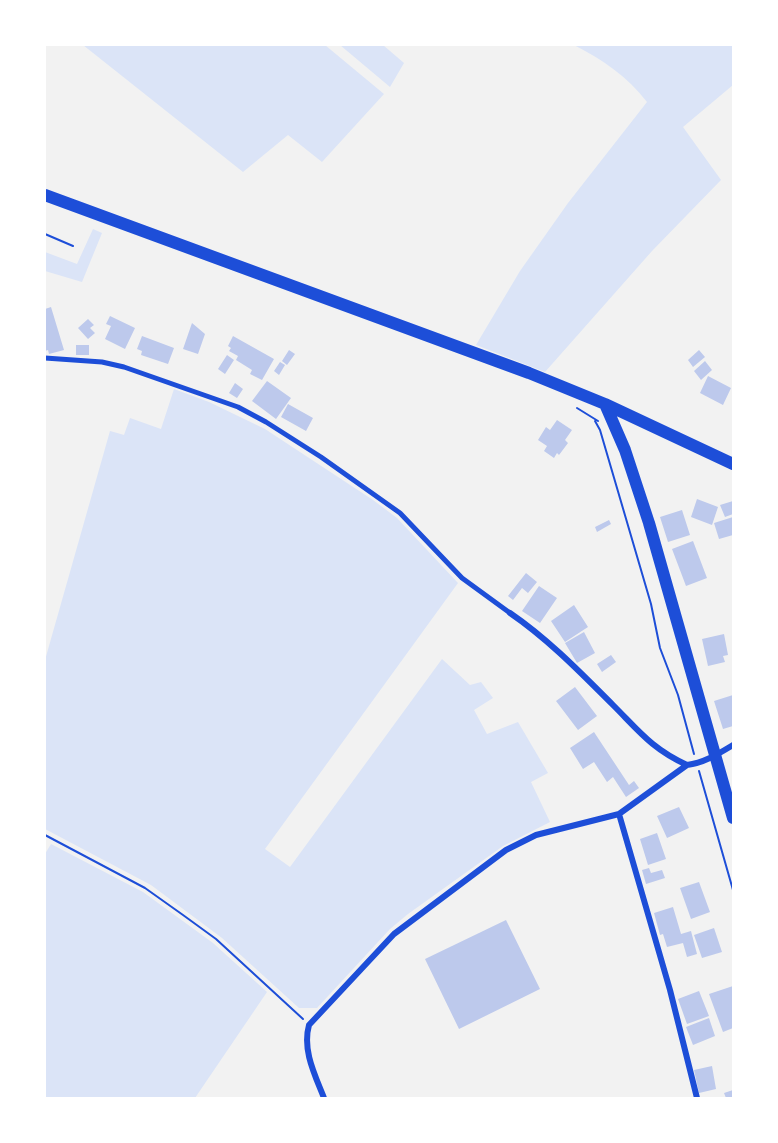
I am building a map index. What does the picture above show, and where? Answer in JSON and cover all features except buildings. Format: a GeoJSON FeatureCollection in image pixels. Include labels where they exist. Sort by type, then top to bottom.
{"type":"FeatureCollection","features":[{"type":"Feature","properties":{"kind":"main road"},"geometry":{"type":"LineString","coordinates":[[45,195],[529,373],[605,404],[733,464]]}},
{"type":"Feature","properties":{"kind":"main road"},"geometry":{"type":"LineString","coordinates":[[605,404],[625,450],[649,523],[733,818]]}},
{"type":"Feature","properties":{"kind":"street"},"geometry":{"type":"LineString","coordinates":[[45,358],[102,362],[124,367],[238,407],[258,417],[321,457],[400,513],[462,578],[552,644],[648,742],[667,756],[687,765]]}},
{"type":"Feature","properties":{"kind":"street"},"geometry":{"type":"LineString","coordinates":[[324,1098],[308,1051],[306,1037],[309,1025],[394,934],[506,850],[536,835],[618,814],[687,765],[696,764],[715,756],[733,745]]}},
{"type":"Feature","properties":{"kind":"street"},"geometry":{"type":"LineString","coordinates":[[618,814],[670,990],[697,1098]]}},
{"type":"Feature","properties":{"kind":"path"},"geometry":{"type":"LineString","coordinates":[[45,234],[73,246]]}},
{"type":"Feature","properties":{"kind":"path"},"geometry":{"type":"LineString","coordinates":[[594,419],[600,430],[635,548],[651,604],[660,648],[678,695],[694,752]]}},
{"type":"Feature","properties":{"kind":"path"},"geometry":{"type":"LineString","coordinates":[[702,781],[733,890]]}},
{"type":"Feature","properties":{"kind":"path"},"geometry":{"type":"LineString","coordinates":[[45,835],[145,888],[183,915],[223,945],[309,1025]]}},
{"type":"Feature","properties":{"kind":"shaded area"},"geometry":{"type":"Polygon","coordinates":[[[83,45],[325,45],[384,94],[322,162],[288,135],[243,172],[83,45]]]}},
{"type":"Feature","properties":{"kind":"shaded area"},"geometry":{"type":"Polygon","coordinates":[[[340,45],[383,45],[404,63],[390,87],[340,45]]]}},
{"type":"Feature","properties":{"kind":"shaded area"},"geometry":{"type":"Polygon","coordinates":[[[574,45],[733,45],[733,85],[683,127],[721,180],[652,251],[545,372],[476,345],[520,271],[568,203],[647,102],[614,69],[574,45]]]}},
{"type":"Feature","properties":{"kind":"shaded area"},"geometry":{"type":"Polygon","coordinates":[[[93,229],[102,233],[82,282],[45,271],[45,252],[77,264],[93,229]]]}},
{"type":"Feature","properties":{"kind":"shaded area"},"geometry":{"type":"Polygon","coordinates":[[[174,389],[209,402],[265,429],[373,500],[397,518],[458,583],[265,849],[290,867],[442,659],[470,685],[481,682],[493,698],[474,710],[487,734],[518,722],[548,773],[531,782],[550,822],[503,846],[408,914],[390,929],[317,1008],[299,1008],[222,938],[151,885],[45,829],[45,660],[110,431],[124,435],[130,418],[161,429],[174,389]]]}},
{"type":"Feature","properties":{"kind":"shaded area"},"geometry":{"type":"Polygon","coordinates":[[[51,844],[143,892],[213,943],[267,992],[195,1098],[45,1098],[45,854],[51,844]]]}}]}
